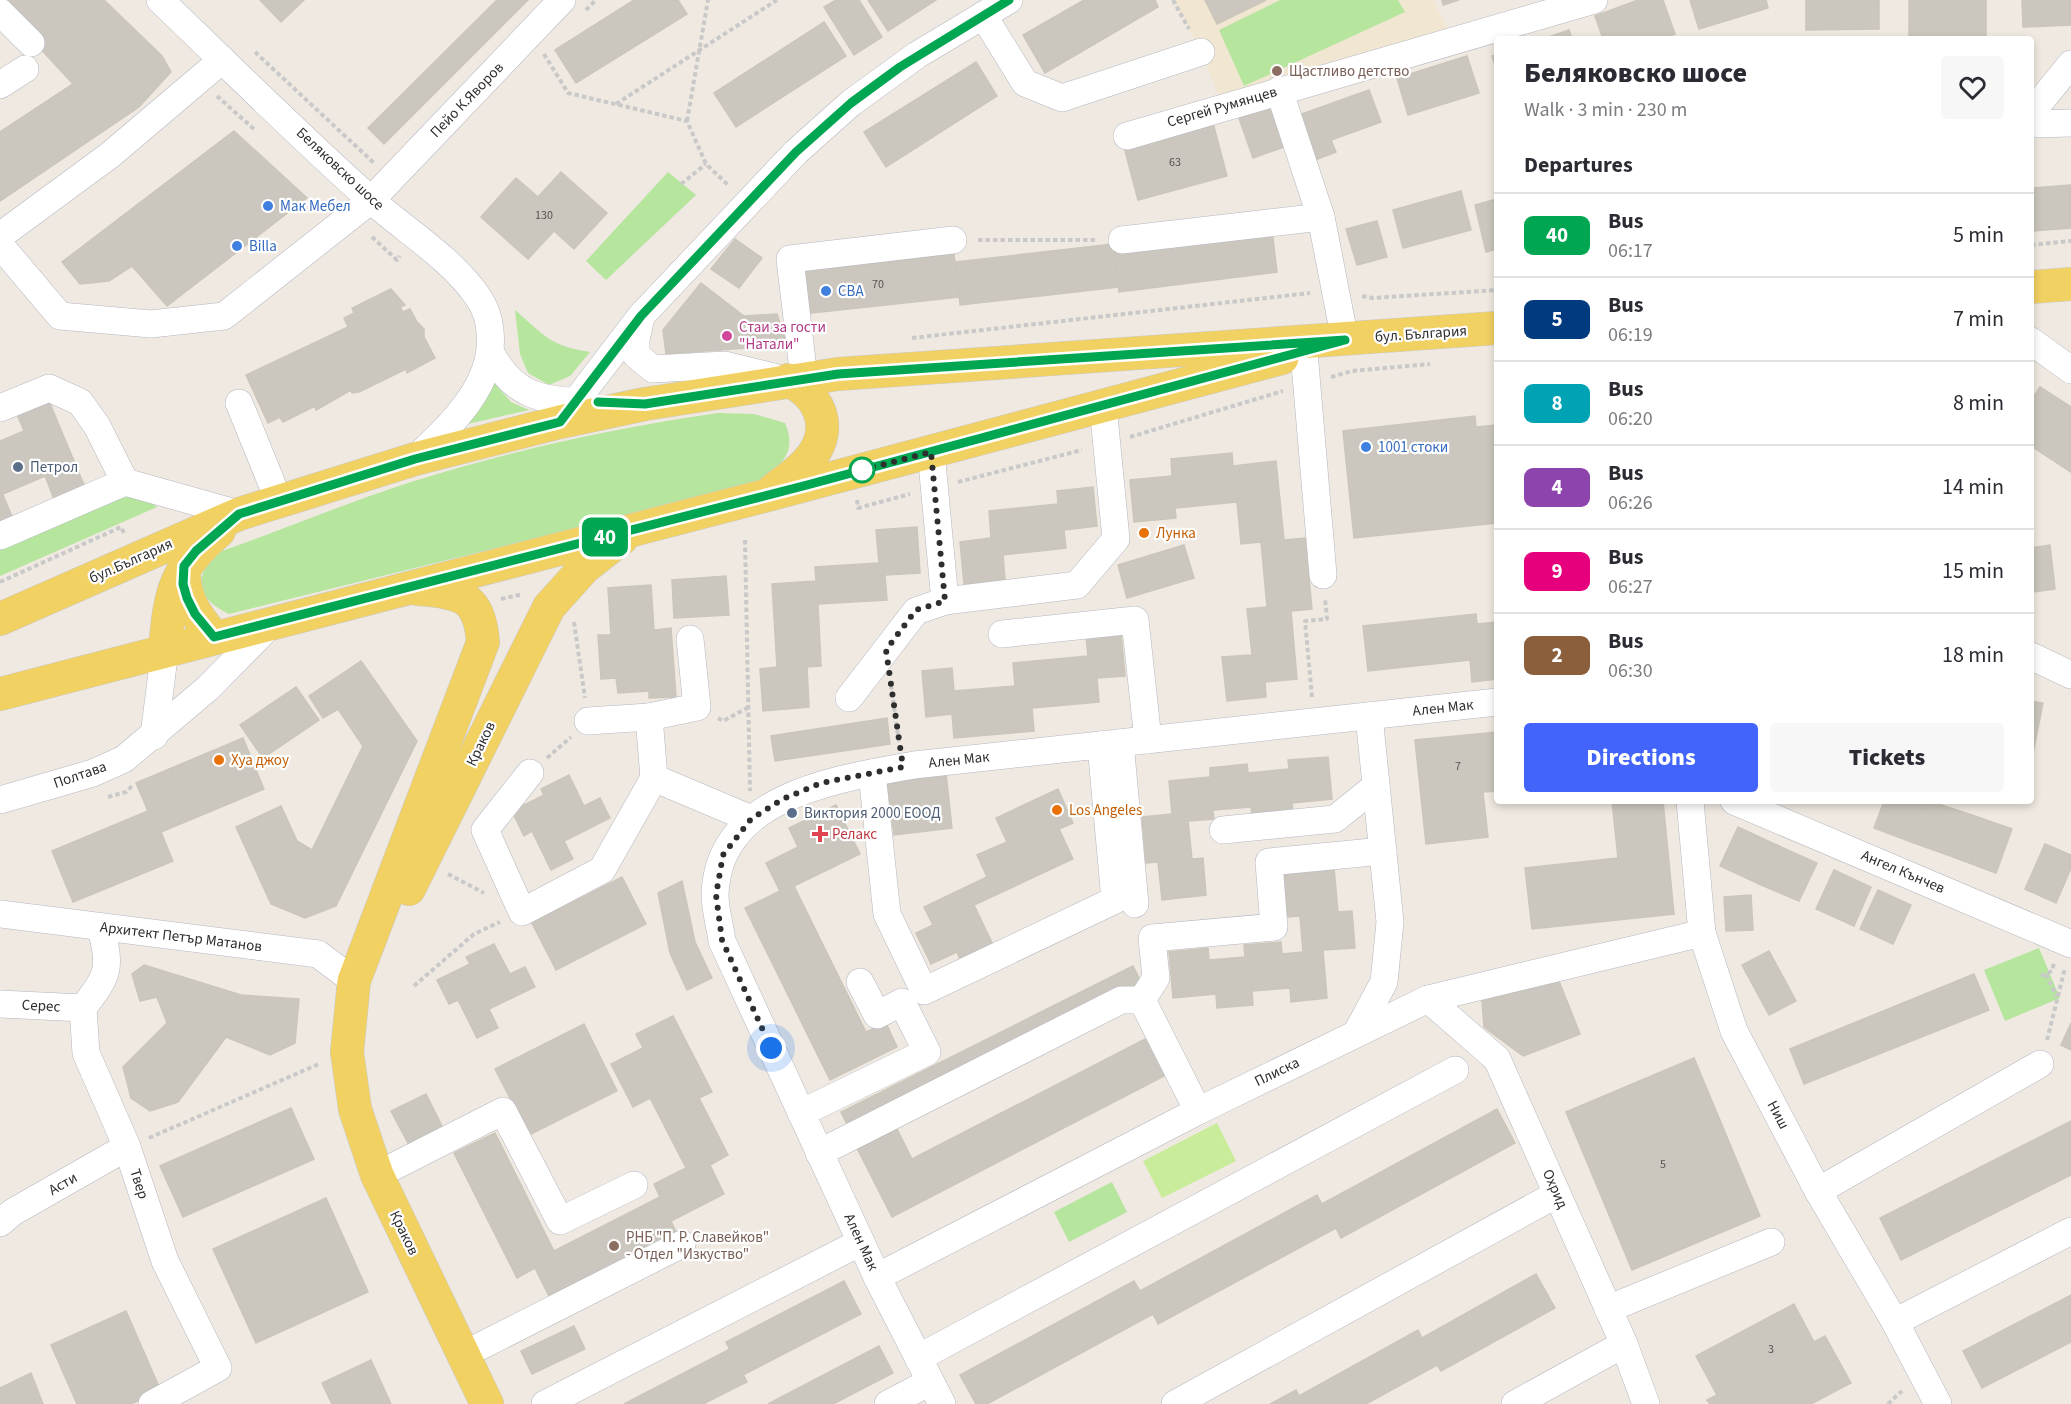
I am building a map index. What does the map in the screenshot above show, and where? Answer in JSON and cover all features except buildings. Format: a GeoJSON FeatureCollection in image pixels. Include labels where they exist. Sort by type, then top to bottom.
{"type":"FeatureCollection","features":[{"type":"Feature","properties":{"kind":"main road"},"geometry":{"type":"LineString","coordinates":[[2034,287],[2071,284]]}},
{"type":"Feature","properties":{"kind":"main road","name":"бул. България"},"geometry":{"type":"LineString","coordinates":[[645,404],[796,379],[1494,328]]}},
{"type":"Feature","properties":{"kind":"main road","name":"бул. България"},"geometry":{"type":"LineString","coordinates":[[635,529],[1345,340]]}},
{"type":"Feature","properties":{"kind":"main road"},"geometry":{"type":"LineString","coordinates":[[764,496],[807,462],[819,444],[823,422],[815,401],[796,379]]}},
{"type":"Feature","properties":{"kind":"main road","name":"бул.България"},"geometry":{"type":"LineString","coordinates":[[0,620],[239,514],[567,412],[645,404]]}},
{"type":"Feature","properties":{"kind":"main road"},"geometry":{"type":"LineString","coordinates":[[165,649],[168,614],[176,582],[184,566],[196,551],[239,514]]}},
{"type":"Feature","properties":{"kind":"main road"},"geometry":{"type":"LineString","coordinates":[[0,694],[165,649],[635,529]]}},
{"type":"Feature","properties":{"kind":"main road","name":"Краков"},"geometry":{"type":"LineString","coordinates":[[354,981],[385,932],[424,862],[549,607],[585,567],[635,529]]}},
{"type":"Feature","properties":{"kind":"main road"},"geometry":{"type":"LineString","coordinates":[[184,566],[183,584],[187,598],[195,614],[214,637]]}},
{"type":"Feature","properties":{"kind":"main road","name":"Краков"},"geometry":{"type":"LineString","coordinates":[[403,588],[455,593],[466,598],[474,605],[479,615],[483,642],[354,981],[347,1052],[355,1109],[376,1174],[487,1404]]}},
{"type":"Feature","properties":{"kind":"street","name":"Беляковско шосе"},"geometry":{"type":"LineString","coordinates":[[160,0],[371,200],[459,275],[478,297],[490,329],[491,353],[483,375],[461,412],[415,459]]}},
{"type":"Feature","properties":{"kind":"street","name":"Пейо К.Яворов"},"geometry":{"type":"LineString","coordinates":[[0,245],[60,316],[151,324],[224,316],[371,200],[562,0]]}},
{"type":"Feature","properties":{"kind":"street"},"geometry":{"type":"LineString","coordinates":[[567,412],[641,316],[768,179],[851,103],[917,55],[1009,0]]}},
{"type":"Feature","properties":{"kind":"street","name":"Сергей Румянцев"},"geometry":{"type":"LineString","coordinates":[[1127,136],[1593,0]]}},
{"type":"Feature","properties":{"kind":"street"},"geometry":{"type":"LineString","coordinates":[[0,12],[31,43]]}},
{"type":"Feature","properties":{"kind":"street"},"geometry":{"type":"LineString","coordinates":[[983,15],[1024,83],[1062,98],[1201,52]]}},
{"type":"Feature","properties":{"kind":"street"},"geometry":{"type":"LineString","coordinates":[[0,236],[110,155],[222,60]]}},
{"type":"Feature","properties":{"kind":"street"},"geometry":{"type":"LineString","coordinates":[[2034,109],[2071,64]]}},
{"type":"Feature","properties":{"kind":"street"},"geometry":{"type":"LineString","coordinates":[[0,85],[25,69]]}},
{"type":"Feature","properties":{"kind":"street"},"geometry":{"type":"LineString","coordinates":[[1279,90],[1322,217],[1345,340]]}},
{"type":"Feature","properties":{"kind":"street"},"geometry":{"type":"LineString","coordinates":[[2034,124],[2071,123]]}},
{"type":"Feature","properties":{"kind":"street"},"geometry":{"type":"LineString","coordinates":[[1122,240],[1322,217]]}},
{"type":"Feature","properties":{"kind":"street"},"geometry":{"type":"LineString","coordinates":[[641,316],[636,340],[636,355],[653,369],[725,365],[796,379],[790,259],[953,240]]}},
{"type":"Feature","properties":{"kind":"street"},"geometry":{"type":"LineString","coordinates":[[2034,343],[2071,369]]}},
{"type":"Feature","properties":{"kind":"street"},"geometry":{"type":"LineString","coordinates":[[1304,352],[1323,575]]}},
{"type":"Feature","properties":{"kind":"street","name":"Беляковско шосе"},"geometry":{"type":"LineString","coordinates":[[491,353],[501,372],[517,386],[551,400],[567,412]]}},
{"type":"Feature","properties":{"kind":"street"},"geometry":{"type":"LineString","coordinates":[[0,408],[49,388],[80,402],[98,426],[125,482]]}},
{"type":"Feature","properties":{"kind":"street"},"geometry":{"type":"LineString","coordinates":[[239,403],[279,501]]}},
{"type":"Feature","properties":{"kind":"street"},"geometry":{"type":"LineString","coordinates":[[849,698],[916,610],[945,601],[1077,585],[1116,539],[1103,406]]}},
{"type":"Feature","properties":{"kind":"street"},"geometry":{"type":"LineString","coordinates":[[931,452],[945,601]]}},
{"type":"Feature","properties":{"kind":"street"},"geometry":{"type":"LineString","coordinates":[[0,536],[125,482],[239,514]]}},
{"type":"Feature","properties":{"kind":"street"},"geometry":{"type":"LineString","coordinates":[[1002,634],[1135,620],[1148,740]]}},
{"type":"Feature","properties":{"kind":"street","name":"Полтава"},"geometry":{"type":"LineString","coordinates":[[0,800],[93,773],[124,759],[154,736],[208,688],[274,621]]}},
{"type":"Feature","properties":{"kind":"street"},"geometry":{"type":"LineString","coordinates":[[588,721],[649,717],[697,707],[690,639]]}},
{"type":"Feature","properties":{"kind":"street"},"geometry":{"type":"LineString","coordinates":[[154,736],[165,649]]}},
{"type":"Feature","properties":{"kind":"street"},"geometry":{"type":"LineString","coordinates":[[2034,657],[2071,675]]}},
{"type":"Feature","properties":{"kind":"street","name":"Ален Мак"},"geometry":{"type":"LineString","coordinates":[[936,1393],[877,1277],[722,940],[716,895],[723,855],[751,819],[783,799],[821,783],[903,767],[1494,702]]}},
{"type":"Feature","properties":{"kind":"street"},"geometry":{"type":"LineString","coordinates":[[1357,1032],[1384,981],[1390,922],[1369,716]]}},
{"type":"Feature","properties":{"kind":"street"},"geometry":{"type":"LineString","coordinates":[[530,773],[485,830],[522,912],[602,870],[654,778],[649,717]]}},
{"type":"Feature","properties":{"kind":"street"},"geometry":{"type":"LineString","coordinates":[[872,773],[887,914],[924,991],[1115,900],[1111,744]]}},
{"type":"Feature","properties":{"kind":"street"},"geometry":{"type":"LineString","coordinates":[[1111,744],[1135,904]]}},
{"type":"Feature","properties":{"kind":"street"},"geometry":{"type":"LineString","coordinates":[[654,778],[751,819]]}},
{"type":"Feature","properties":{"kind":"street"},"geometry":{"type":"LineString","coordinates":[[1223,830],[1335,819],[1376,786]]}},
{"type":"Feature","properties":{"kind":"street","name":"Ниш"},"geometry":{"type":"LineString","coordinates":[[1690,804],[1702,933],[1734,1031],[1818,1191],[1895,1322],[1938,1404]]}},
{"type":"Feature","properties":{"kind":"street","name":"Ангел Кънчев"},"geometry":{"type":"LineString","coordinates":[[1741,804],[2071,944]]}},
{"type":"Feature","properties":{"kind":"street"},"geometry":{"type":"LineString","coordinates":[[1142,1000],[1156,978],[1152,938],[1274,927],[1269,862],[1383,851]]}},
{"type":"Feature","properties":{"kind":"street","name":"Архитект Петър Матанов"},"geometry":{"type":"LineString","coordinates":[[0,914],[318,954],[354,981]]}},
{"type":"Feature","properties":{"kind":"street"},"geometry":{"type":"LineString","coordinates":[[83,1008],[104,981],[108,955],[101,927]]}},
{"type":"Feature","properties":{"kind":"street","name":"Плиска"},"geometry":{"type":"LineString","coordinates":[[877,1277],[1198,1111],[1428,999],[1702,933]]}},
{"type":"Feature","properties":{"kind":"street"},"geometry":{"type":"LineString","coordinates":[[801,1113],[927,1052],[902,1002],[877,1014],[860,982]]}},
{"type":"Feature","properties":{"kind":"street","name":"Охрид"},"geometry":{"type":"LineString","coordinates":[[1428,999],[1497,1059],[1624,1344],[1646,1404]]}},
{"type":"Feature","properties":{"kind":"street"},"geometry":{"type":"LineString","coordinates":[[819,1153],[1120,1000],[1142,1000]]}},
{"type":"Feature","properties":{"kind":"street"},"geometry":{"type":"LineString","coordinates":[[1142,1000],[1198,1111]]}},
{"type":"Feature","properties":{"kind":"street","name":"Серес"},"geometry":{"type":"LineString","coordinates":[[0,1004],[83,1008]]}},
{"type":"Feature","properties":{"kind":"street","name":"Твер"},"geometry":{"type":"LineString","coordinates":[[83,1008],[86,1053],[127,1147],[165,1262],[218,1368],[152,1404]]}},
{"type":"Feature","properties":{"kind":"street"},"geometry":{"type":"LineString","coordinates":[[1818,1191],[2040,1064]]}},
{"type":"Feature","properties":{"kind":"street"},"geometry":{"type":"LineString","coordinates":[[918,1358],[1455,1070]]}},
{"type":"Feature","properties":{"kind":"street"},"geometry":{"type":"LineString","coordinates":[[376,1174],[503,1111],[560,1221],[634,1185]]}},
{"type":"Feature","properties":{"kind":"street","name":"Асти"},"geometry":{"type":"LineString","coordinates":[[0,1223],[13,1212],[127,1147]]}},
{"type":"Feature","properties":{"kind":"street"},"geometry":{"type":"LineString","coordinates":[[1175,1404],[1557,1194]]}},
{"type":"Feature","properties":{"kind":"street"},"geometry":{"type":"LineString","coordinates":[[1895,1322],[2071,1231]]}},
{"type":"Feature","properties":{"kind":"street"},"geometry":{"type":"LineString","coordinates":[[545,1404],[861,1242]]}},
{"type":"Feature","properties":{"kind":"street"},"geometry":{"type":"LineString","coordinates":[[1608,1309],[1771,1242]]}},
{"type":"Feature","properties":{"kind":"street"},"geometry":{"type":"LineString","coordinates":[[463,1355],[682,1244]]}},
{"type":"Feature","properties":{"kind":"street"},"geometry":{"type":"LineString","coordinates":[[1515,1404],[1624,1344]]}},
{"type":"Feature","properties":{"kind":"street"},"geometry":{"type":"LineString","coordinates":[[888,1404],[936,1393]]}},
{"type":"Feature","properties":{"kind":"path"},"geometry":{"type":"LineString","coordinates":[[708,0],[687,121],[706,164],[730,187]]}},
{"type":"Feature","properties":{"kind":"path"},"geometry":{"type":"LineString","coordinates":[[615,104],[777,0]]}},
{"type":"Feature","properties":{"kind":"path"},"geometry":{"type":"LineString","coordinates":[[1173,0],[1201,52]]}},
{"type":"Feature","properties":{"kind":"path"},"geometry":{"type":"LineString","coordinates":[[255,52],[391,178]]}},
{"type":"Feature","properties":{"kind":"path"},"geometry":{"type":"LineString","coordinates":[[543,54],[568,93],[687,121]]}},
{"type":"Feature","properties":{"kind":"path"},"geometry":{"type":"LineString","coordinates":[[681,184],[706,164]]}},
{"type":"Feature","properties":{"kind":"path"},"geometry":{"type":"LineString","coordinates":[[953,240],[1122,240]]}},
{"type":"Feature","properties":{"kind":"path"},"geometry":{"type":"LineString","coordinates":[[2034,245],[2071,241]]}},
{"type":"Feature","properties":{"kind":"path"},"geometry":{"type":"LineString","coordinates":[[906,338],[1335,291],[1373,298],[1494,290]]}},
{"type":"Feature","properties":{"kind":"path"},"geometry":{"type":"LineString","coordinates":[[858,508],[1106,444],[1352,371],[1441,363]]}},
{"type":"Feature","properties":{"kind":"path"},"geometry":{"type":"LineString","coordinates":[[0,582],[121,527],[124,533]]}},
{"type":"Feature","properties":{"kind":"path"},"geometry":{"type":"LineString","coordinates":[[745,540],[751,819]]}},
{"type":"Feature","properties":{"kind":"path"},"geometry":{"type":"LineString","coordinates":[[1310,678],[1305,621],[1327,619],[1323,575]]}},
{"type":"Feature","properties":{"kind":"path"},"geometry":{"type":"LineString","coordinates":[[530,773],[588,721],[570,585]]}},
{"type":"Feature","properties":{"kind":"path"},"geometry":{"type":"LineString","coordinates":[[491,601],[524,594]]}},
{"type":"Feature","properties":{"kind":"path"},"geometry":{"type":"LineString","coordinates":[[886,650],[903,767]]}},
{"type":"Feature","properties":{"kind":"path"},"geometry":{"type":"LineString","coordinates":[[424,862],[522,912]]}},
{"type":"Feature","properties":{"kind":"path"},"geometry":{"type":"LineString","coordinates":[[414,986],[474,934],[522,912]]}},
{"type":"Feature","properties":{"kind":"path"},"geometry":{"type":"LineString","coordinates":[[2040,1064],[2071,944]]}},
{"type":"Feature","properties":{"kind":"path"},"geometry":{"type":"LineString","coordinates":[[2046,974],[2057,998]]}},
{"type":"Feature","properties":{"kind":"path"},"geometry":{"type":"LineString","coordinates":[[127,1147],[347,1052]]}},
{"type":"Feature","properties":{"kind":"path"},"geometry":{"type":"LineString","coordinates":[[1888,1404],[1902,1391],[1904,1381]]}},
{"type":"Feature","properties":{"kind":"shaded area","name":"Щастливо детство"},"geometry":{"type":"Polygon","coordinates":[[[1173,0],[1433,0],[1453,40],[1223,106],[1201,52],[1173,0]]]}},
{"type":"Feature","properties":{"kind":"green space"},"geometry":{"type":"Polygon","coordinates":[[[1280,0],[1398,0],[1405,12],[1244,86],[1219,30],[1280,0]]]}},
{"type":"Feature","properties":{"kind":"green space"},"geometry":{"type":"Polygon","coordinates":[[[668,172],[696,195],[606,280],[586,261],[668,172]]]}},
{"type":"Feature","properties":{"kind":"green space"},"geometry":{"type":"Polygon","coordinates":[[[515,310],[556,343],[590,352],[570,376],[549,385],[528,373],[520,354],[515,310]]]}},
{"type":"Feature","properties":{"kind":"green space"},"geometry":{"type":"Polygon","coordinates":[[[490,378],[511,402],[529,410],[468,424],[490,378]]]}},
{"type":"Feature","properties":{"kind":"green space"},"geometry":{"type":"Polygon","coordinates":[[[718,413],[754,414],[785,423],[789,443],[785,458],[759,483],[229,614],[210,602],[201,588],[204,572],[216,553],[384,491],[446,471],[562,442],[718,413]]]}},
{"type":"Feature","properties":{"kind":"green space"},"geometry":{"type":"Polygon","coordinates":[[[123,496],[144,497],[157,507],[0,576],[0,547],[123,496]]]}},
{"type":"Feature","properties":{"kind":"green space"},"geometry":{"type":"Polygon","coordinates":[[[2039,948],[2060,998],[2005,1021],[1984,970],[2039,948]]]}},
{"type":"Feature","properties":{"kind":"green space"},"geometry":{"type":"Polygon","coordinates":[[[1217,1123],[1236,1161],[1162,1198],[1143,1161],[1217,1123]]]}},
{"type":"Feature","properties":{"kind":"green space"},"geometry":{"type":"Polygon","coordinates":[[[1112,1182],[1127,1212],[1069,1242],[1054,1212],[1112,1182]]]}},
{"type":"Feature","properties":{"kind":"bus line","name":"40"},"geometry":{"type":"LineString","coordinates":[[598,402],[645,404],[838,374],[1345,340],[1238,371],[807,485],[214,637],[195,614],[183,584],[184,566],[196,551],[239,514],[415,459],[560,422],[641,316],[768,179],[796,152],[851,103],[900,67],[1009,0]]}},
{"type":"Feature","properties":{"kind":"place","name":"Щастливо детство"},"geometry":{"type":"Point","coordinates":[1277,71]}},
{"type":"Feature","properties":{"kind":"place","name":"Мак Мебел"},"geometry":{"type":"Point","coordinates":[268,206]}},
{"type":"Feature","properties":{"kind":"place","name":"Billa"},"geometry":{"type":"Point","coordinates":[237,246]}},
{"type":"Feature","properties":{"kind":"place","name":"CBA"},"geometry":{"type":"Point","coordinates":[826,291]}},
{"type":"Feature","properties":{"kind":"place","name":"Стаи за гости \"Натали\""},"geometry":{"type":"Point","coordinates":[727,336]}},
{"type":"Feature","properties":{"kind":"place","name":"1001 стоки"},"geometry":{"type":"Point","coordinates":[1366,447]}},
{"type":"Feature","properties":{"kind":"place","name":"Петрол"},"geometry":{"type":"Point","coordinates":[18,467]}},
{"type":"Feature","properties":{"kind":"place","name":"Лунка"},"geometry":{"type":"Point","coordinates":[1144,533]}},
{"type":"Feature","properties":{"kind":"place","name":"Хуа джоу"},"geometry":{"type":"Point","coordinates":[219,760]}},
{"type":"Feature","properties":{"kind":"place","name":"Los Angeles"},"geometry":{"type":"Point","coordinates":[1057,810]}},
{"type":"Feature","properties":{"kind":"place","name":"Виктория 2000 ЕООД"},"geometry":{"type":"Point","coordinates":[792,813]}},
{"type":"Feature","properties":{"kind":"place","name":"Релакс"},"geometry":{"type":"Point","coordinates":[820,834]}},
{"type":"Feature","properties":{"kind":"place","name":"РНБ \"П. Р. Славейков\" - Отдел \"Изкуство\""},"geometry":{"type":"Point","coordinates":[614,1246]}},
{"type":"Feature","properties":{"kind":"route"},"geometry":{"type":"LineString","coordinates":[[771,1048],[722,940],[716,895],[723,855],[751,819],[783,799],[821,783],[903,767],[886,650],[916,610],[945,601],[931,452],[862,470]]}}]}
